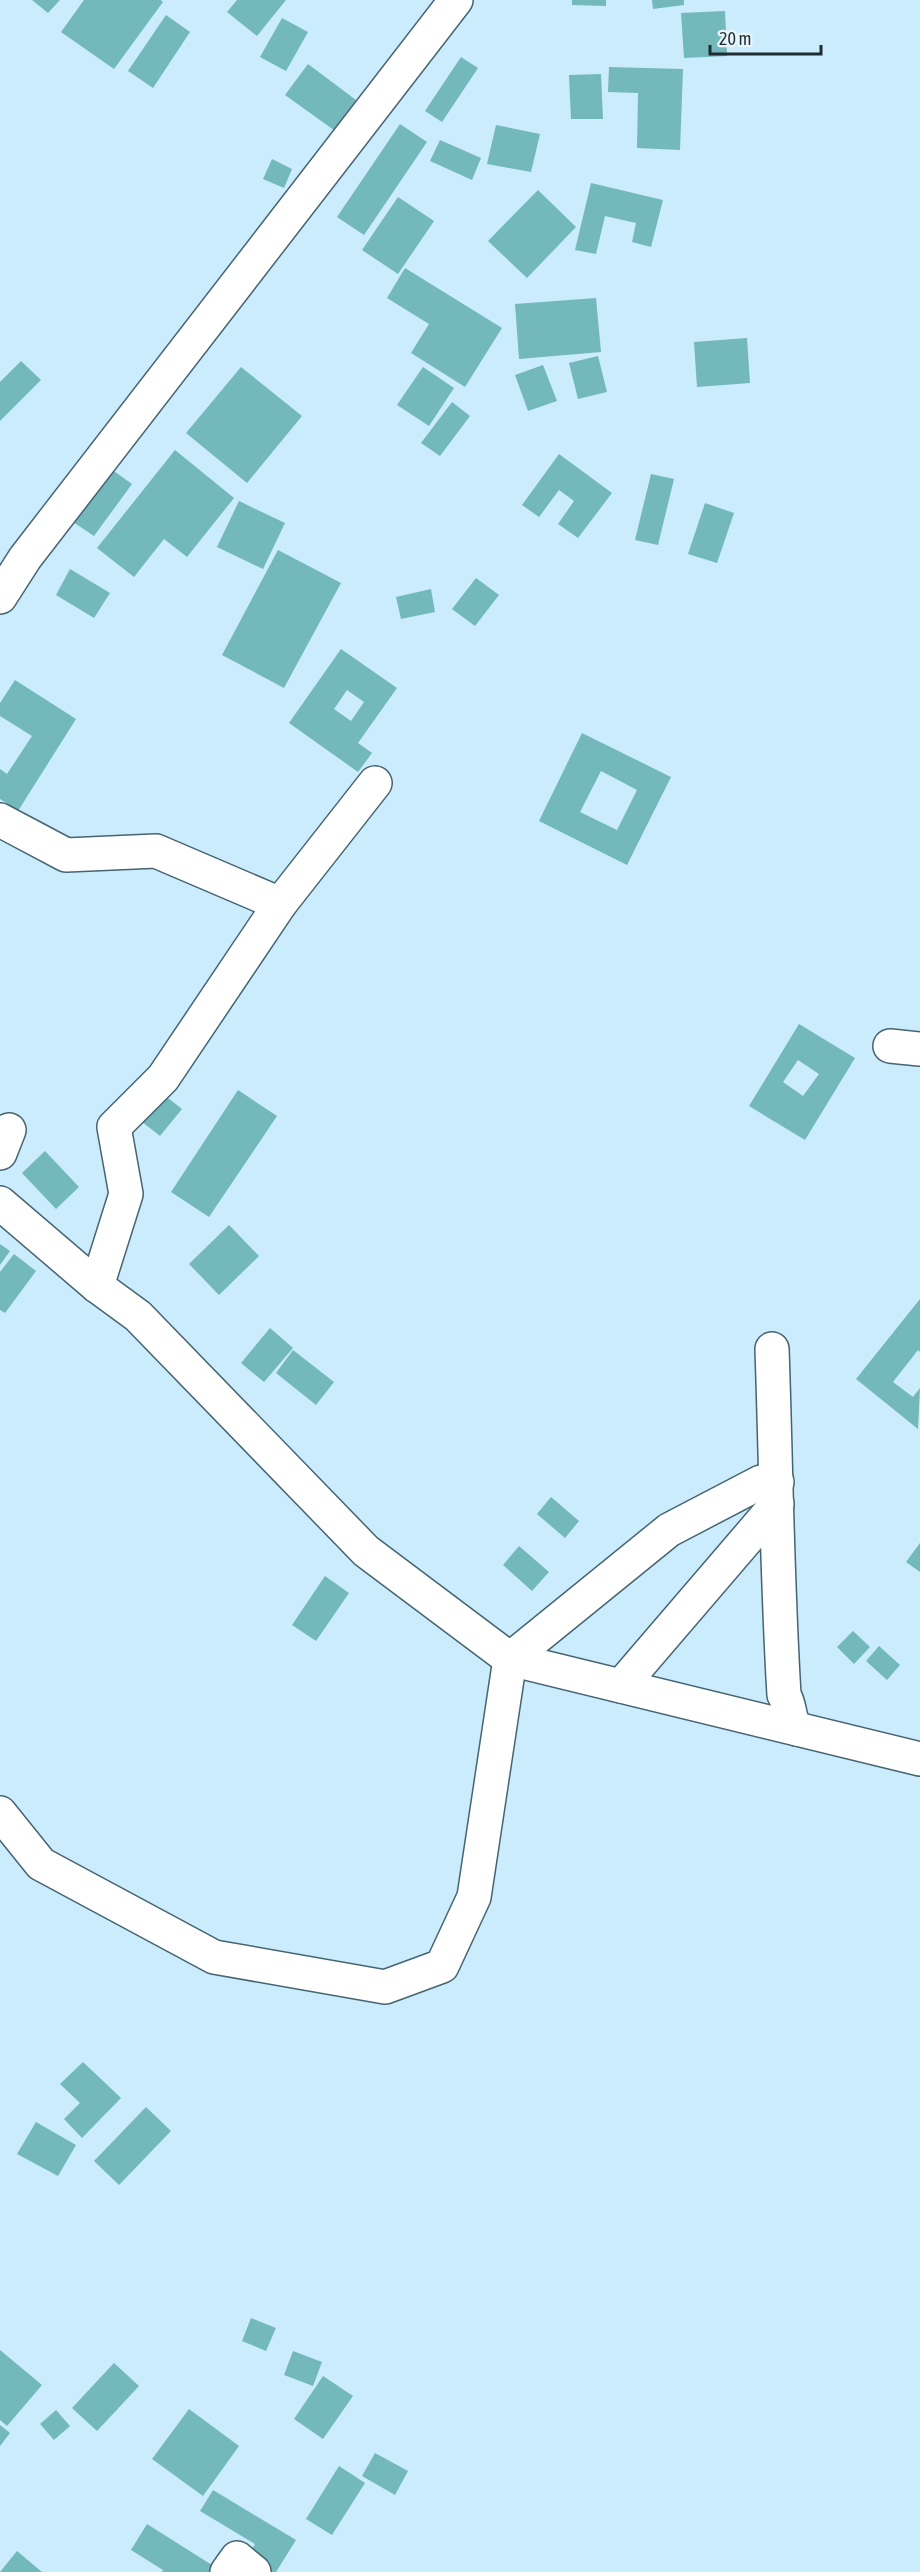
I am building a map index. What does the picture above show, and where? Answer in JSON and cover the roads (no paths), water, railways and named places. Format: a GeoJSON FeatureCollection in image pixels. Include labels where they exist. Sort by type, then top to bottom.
{"type":"FeatureCollection","features":[{"type":"Feature","properties":{"kind":"street"},"geometry":{"type":"LineString","coordinates":[[0,597],[25,558],[456,0]]}},
{"type":"Feature","properties":{"kind":"street"},"geometry":{"type":"LineString","coordinates":[[97,1286],[126,1194],[114,1127],[163,1078],[280,904],[375,783]]}},
{"type":"Feature","properties":{"kind":"street"},"geometry":{"type":"LineString","coordinates":[[0,820],[66,855],[156,851],[280,904]]}},
{"type":"Feature","properties":{"kind":"street"},"geometry":{"type":"LineString","coordinates":[[0,1203],[97,1286],[138,1316],[366,1551],[510,1659],[920,1759]]}},
{"type":"Feature","properties":{"kind":"street"},"geometry":{"type":"LineString","coordinates":[[772,1348],[777,1493],[777,1588],[784,1695],[789,1702],[791,1724],[797,1729]]}},
{"type":"Feature","properties":{"kind":"street"},"geometry":{"type":"LineString","coordinates":[[0,1813],[41,1864],[214,1957],[385,1987],[442,1966],[474,1897],[510,1659],[669,1530],[761,1482],[777,1493]]}},
{"type":"Feature","properties":{"kind":"street"},"geometry":{"type":"LineString","coordinates":[[621,1686],[777,1493]]}},
{"type":"Feature","properties":{"kind":"street"},"geometry":{"type":"LineString","coordinates":[[227,2572],[237,2558],[254,2572]]}}]}
